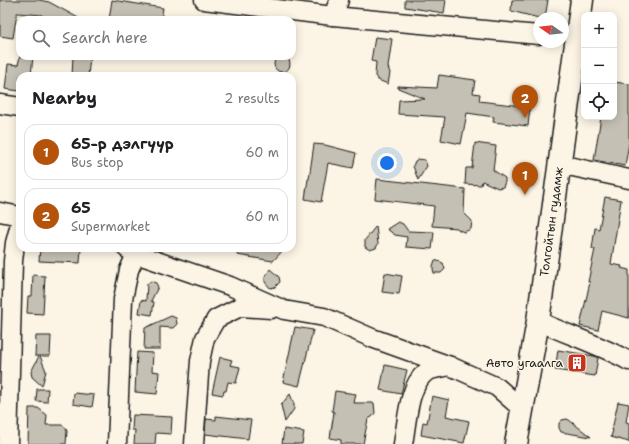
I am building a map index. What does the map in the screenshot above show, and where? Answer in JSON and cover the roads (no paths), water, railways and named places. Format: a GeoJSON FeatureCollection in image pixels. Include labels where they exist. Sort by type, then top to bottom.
{"type":"FeatureCollection","features":[{"type":"Feature","properties":{"kind":"main road","name":"Толгойтын гудамж"},"geometry":{"type":"LineString","coordinates":[[516,444],[538,321],[559,164],[570,38],[582,0]]}},
{"type":"Feature","properties":{"kind":"street"},"geometry":{"type":"LineString","coordinates":[[204,0],[336,8],[533,34]]}},
{"type":"Feature","properties":{"kind":"street"},"geometry":{"type":"LineString","coordinates":[[0,104],[16,106]]}},
{"type":"Feature","properties":{"kind":"street"},"geometry":{"type":"LineString","coordinates":[[559,164],[629,179]]}},
{"type":"Feature","properties":{"kind":"street"},"geometry":{"type":"LineString","coordinates":[[0,212],[16,215]]}},
{"type":"Feature","properties":{"kind":"street"},"geometry":{"type":"LineString","coordinates":[[8,444],[13,261],[16,239]]}},
{"type":"Feature","properties":{"kind":"street"},"geometry":{"type":"LineString","coordinates":[[117,444],[123,299],[131,252]]}},
{"type":"Feature","properties":{"kind":"street"},"geometry":{"type":"LineString","coordinates":[[134,252],[230,286],[284,310]]}},
{"type":"Feature","properties":{"kind":"street"},"geometry":{"type":"LineString","coordinates":[[194,444],[200,360],[205,338],[216,319],[240,307],[284,310],[324,317],[372,338],[450,366],[497,387],[522,409]]}},
{"type":"Feature","properties":{"kind":"street"},"geometry":{"type":"LineString","coordinates":[[538,321],[564,333],[610,350],[629,361]]}},
{"type":"Feature","properties":{"kind":"street"},"geometry":{"type":"LineString","coordinates":[[403,444],[412,396],[418,382],[426,371],[450,366]]}},
{"type":"Feature","properties":{"kind":"place","name":"65"},"geometry":{"type":"Point","coordinates":[525,118]}},
{"type":"Feature","properties":{"kind":"place","name":"65-р дэлгүүр"},"geometry":{"type":"Point","coordinates":[525,195]}},
{"type":"Feature","properties":{"kind":"place","name":"Авто угаалга"},"geometry":{"type":"Point","coordinates":[577,363]}}]}
